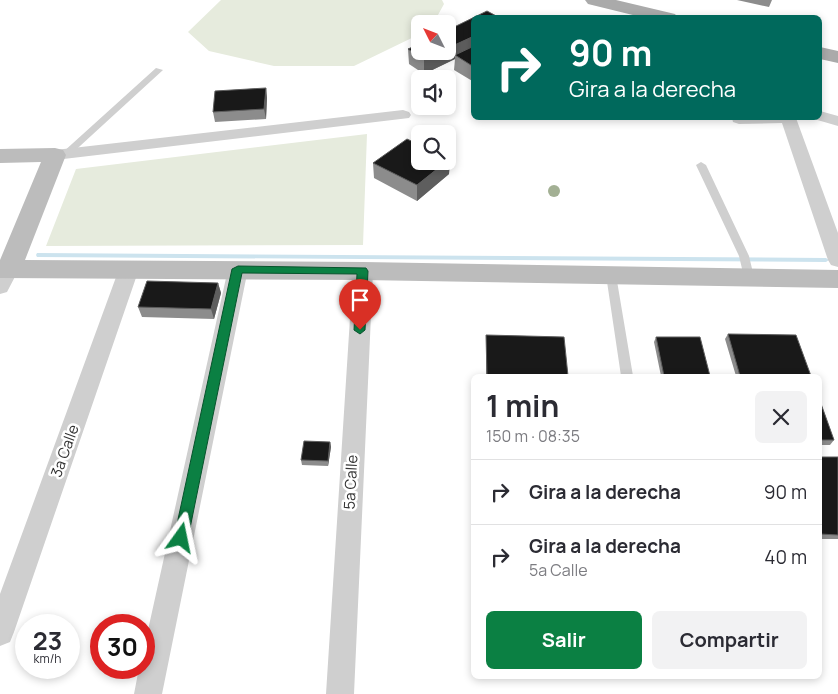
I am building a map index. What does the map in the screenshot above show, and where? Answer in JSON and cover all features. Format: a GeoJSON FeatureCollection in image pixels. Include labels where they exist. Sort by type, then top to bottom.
{"type":"FeatureCollection","features":[{"type":"Feature","properties":{"kind":"main road"},"geometry":{"type":"LineString","coordinates":[[594,0],[656,15]]}},
{"type":"Feature","properties":{"kind":"main road"},"geometry":{"type":"LineString","coordinates":[[0,156],[60,155],[3,275],[129,269],[238,269],[838,279]]}},
{"type":"Feature","properties":{"kind":"street"},"geometry":{"type":"LineString","coordinates":[[60,155],[403,115]]}},
{"type":"Feature","properties":{"kind":"street"},"geometry":{"type":"LineString","coordinates":[[822,117],[838,121]]}},
{"type":"Feature","properties":{"kind":"street"},"geometry":{"type":"LineString","coordinates":[[789,120],[838,260]]}},
{"type":"Feature","properties":{"kind":"street","name":"3a Calle"},"geometry":{"type":"LineString","coordinates":[[0,632],[129,269]]}},
{"type":"Feature","properties":{"kind":"street"},"geometry":{"type":"LineString","coordinates":[[148,694],[238,269]]}},
{"type":"Feature","properties":{"kind":"street","name":"5a Calle"},"geometry":{"type":"LineString","coordinates":[[340,694],[363,271]]}},
{"type":"Feature","properties":{"kind":"lane"},"geometry":{"type":"LineString","coordinates":[[60,155],[159,70]]}},
{"type":"Feature","properties":{"kind":"lane"},"geometry":{"type":"LineString","coordinates":[[701,165],[744,256],[749,277]]}},
{"type":"Feature","properties":{"kind":"lane"},"geometry":{"type":"LineString","coordinates":[[611,275],[627,374]]}},
{"type":"Feature","properties":{"kind":"shaded area"},"geometry":{"type":"Polygon","coordinates":[[[221,0],[442,0],[444,4],[438,15],[411,15],[411,38],[354,66],[274,66],[209,51],[188,32],[221,0]]]}},
{"type":"Feature","properties":{"kind":"shaded area"},"geometry":{"type":"Polygon","coordinates":[[[367,134],[363,245],[46,246],[76,169],[367,134]]]}},
{"type":"Feature","properties":{"kind":"building"},"geometry":{"type":"Polygon","coordinates":[[[487,11],[494,15],[479,15],[487,11]]]}},
{"type":"Feature","properties":{"kind":"building"},"geometry":{"type":"Polygon","coordinates":[[[471,19],[471,37],[456,44],[456,26],[471,19]]]}},
{"type":"Feature","properties":{"kind":"building"},"geometry":{"type":"Polygon","coordinates":[[[471,47],[471,65],[456,56],[456,55],[471,47]]]}},
{"type":"Feature","properties":{"kind":"building"},"geometry":{"type":"Polygon","coordinates":[[[266,88],[264,109],[213,112],[215,91],[266,88]]]}},
{"type":"Feature","properties":{"kind":"building"},"geometry":{"type":"Polygon","coordinates":[[[407,139],[411,141],[411,170],[436,170],[417,185],[373,163],[407,139]]]}},
{"type":"Feature","properties":{"kind":"building"},"geometry":{"type":"Polygon","coordinates":[[[147,281],[218,283],[211,309],[138,307],[147,281]]]}},
{"type":"Feature","properties":{"kind":"building"},"geometry":{"type":"Polygon","coordinates":[[[728,334],[796,335],[810,374],[739,374],[728,334]]]}},
{"type":"Feature","properties":{"kind":"building"},"geometry":{"type":"Polygon","coordinates":[[[486,335],[564,337],[568,374],[487,374],[486,335]]]}},
{"type":"Feature","properties":{"kind":"building"},"geometry":{"type":"Polygon","coordinates":[[[656,337],[700,337],[709,374],[664,374],[656,337]]]}},
{"type":"Feature","properties":{"kind":"building"},"geometry":{"type":"Polygon","coordinates":[[[822,407],[834,440],[822,440],[822,407]]]}},
{"type":"Feature","properties":{"kind":"building"},"geometry":{"type":"Polygon","coordinates":[[[304,441],[330,442],[328,461],[301,460],[304,441]]]}},
{"type":"Feature","properties":{"kind":"building"},"geometry":{"type":"Polygon","coordinates":[[[822,457],[838,457],[838,535],[822,534],[822,457]]]}},
{"type":"Feature","properties":{"kind":"waterway"},"geometry":{"type":"LineString","coordinates":[[39,255],[826,260]]}},
{"type":"Feature","properties":{"kind":"route"},"geometry":{"type":"LineString","coordinates":[[181,538],[238,269],[363,271],[360,330]]}}]}
